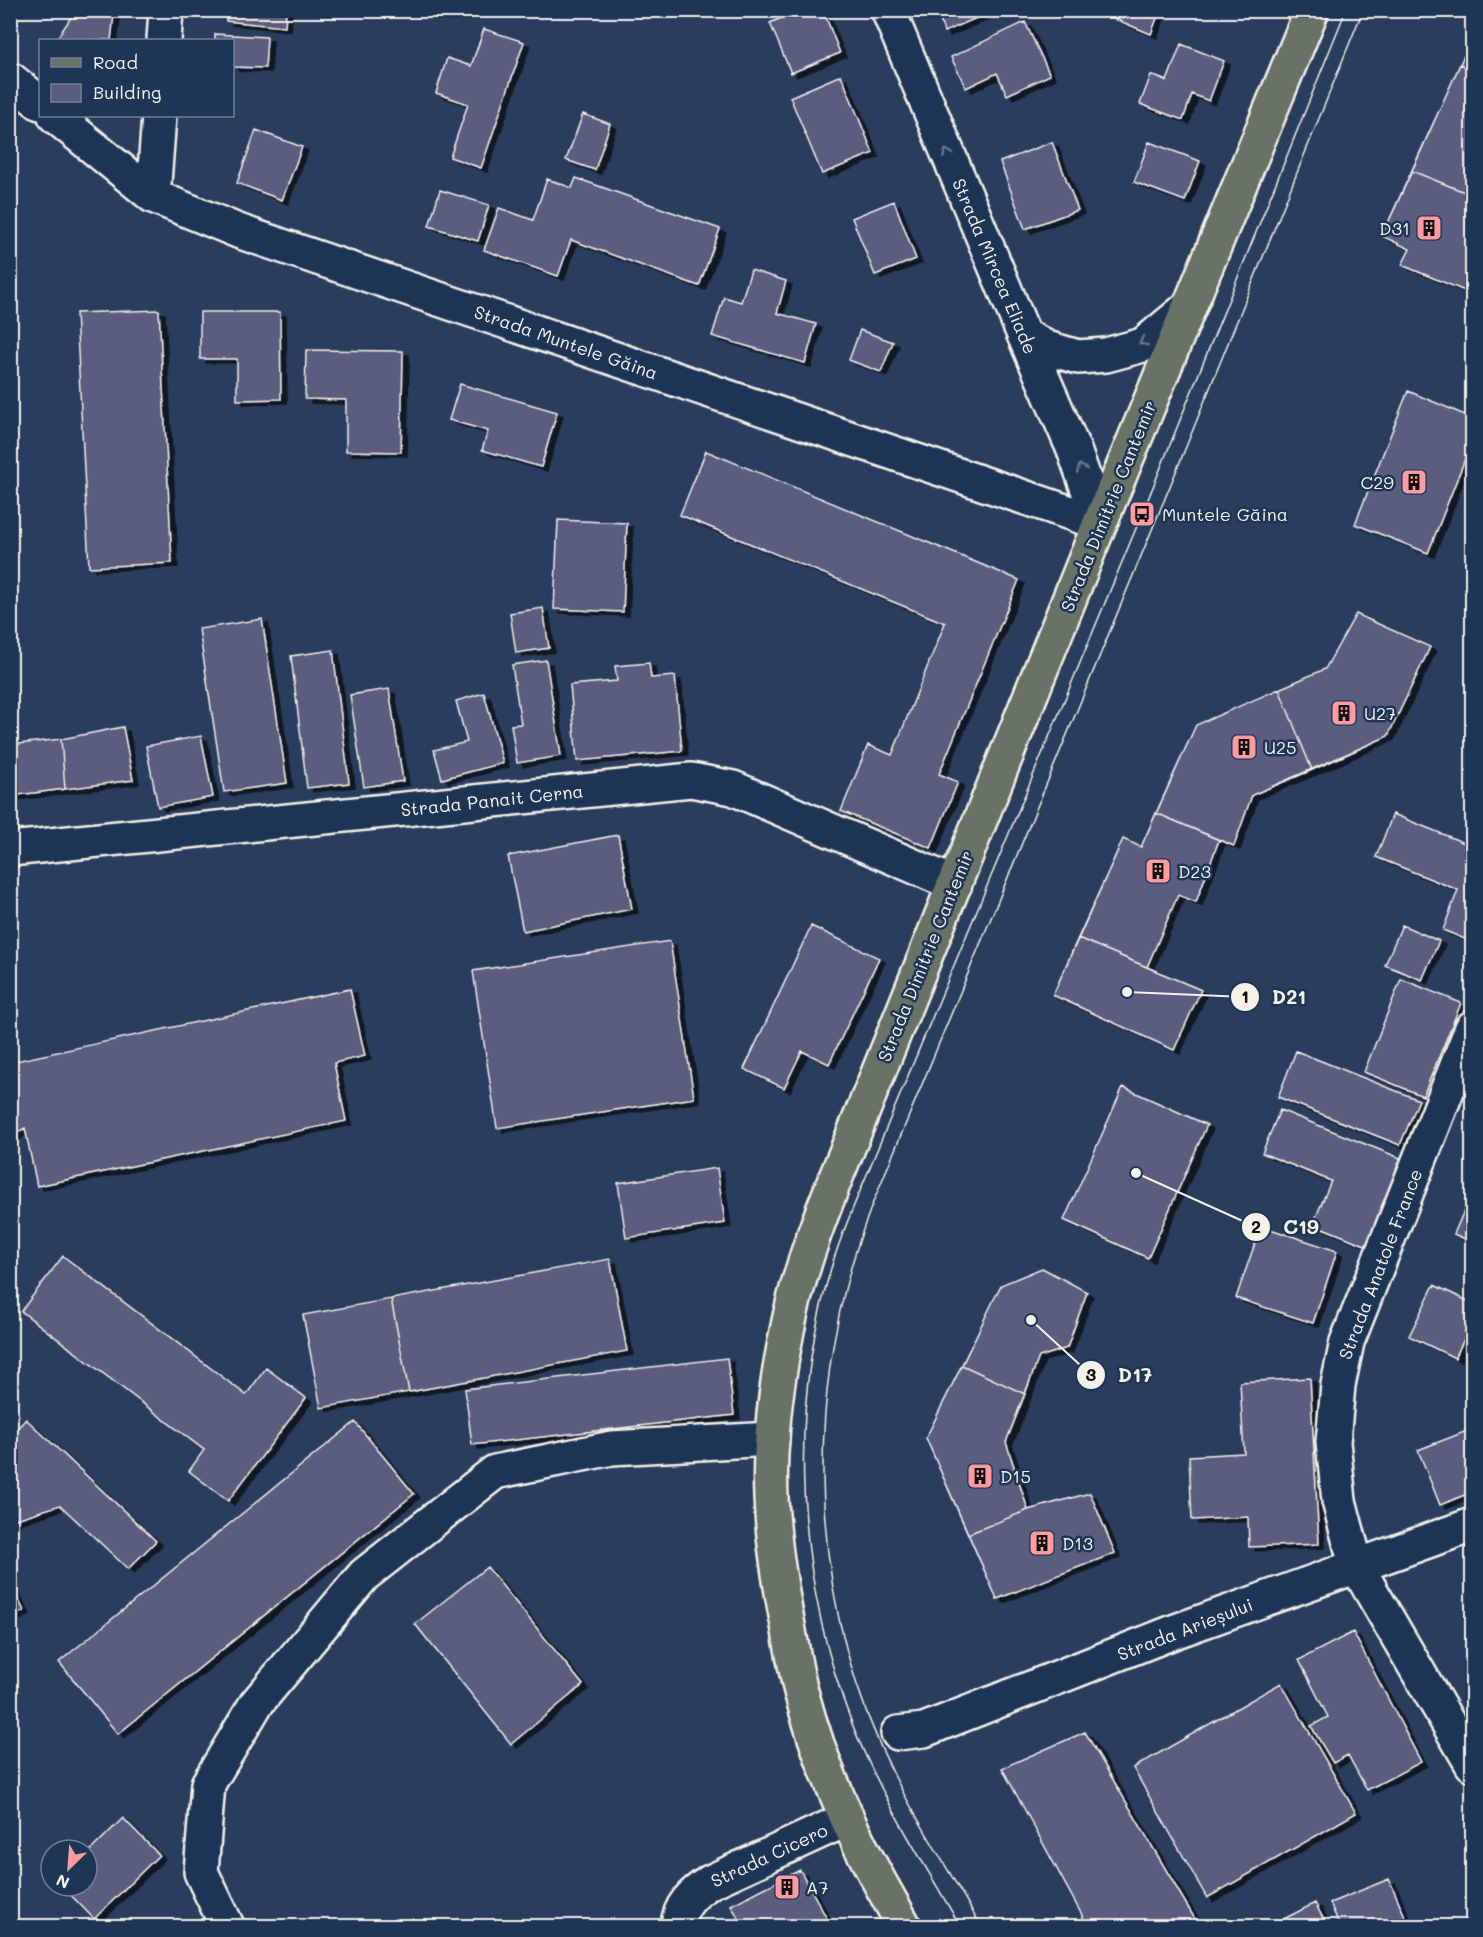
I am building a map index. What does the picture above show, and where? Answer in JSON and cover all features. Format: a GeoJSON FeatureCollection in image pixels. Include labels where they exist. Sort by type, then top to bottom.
{"type":"FeatureCollection","features":[{"type":"Feature","properties":{"kind":"main road","name":"Strada Dimitrie Cantemir"},"geometry":{"type":"LineString","coordinates":[[904,1926],[847,1819],[816,1738],[799,1682],[781,1584],[771,1472],[778,1387],[788,1329],[801,1273],[815,1230],[1100,523],[1312,10]]}},
{"type":"Feature","properties":{"kind":"street"},"geometry":{"type":"LineString","coordinates":[[164,39],[166,10]]}},
{"type":"Feature","properties":{"kind":"street","name":"Strada Mircea Eliade"},"geometry":{"type":"LineString","coordinates":[[888,10],[1074,450],[1100,523]]}},
{"type":"Feature","properties":{"kind":"street"},"geometry":{"type":"LineString","coordinates":[[10,79],[39,102]]}},
{"type":"Feature","properties":{"kind":"street","name":"Strada Muntele Găina"},"geometry":{"type":"LineString","coordinates":[[56,117],[153,196],[238,231],[1100,523]]}},
{"type":"Feature","properties":{"kind":"street"},"geometry":{"type":"LineString","coordinates":[[153,196],[159,117]]}},
{"type":"Feature","properties":{"kind":"street"},"geometry":{"type":"LineString","coordinates":[[1024,335],[1047,348],[1078,357],[1106,355],[1143,345],[1189,307]]}},
{"type":"Feature","properties":{"kind":"street","name":"Strada Panait Cerna"},"geometry":{"type":"LineString","coordinates":[[10,849],[692,780],[733,788],[955,884]]}},
{"type":"Feature","properties":{"kind":"street","name":"Strada Anatole France"},"geometry":{"type":"LineString","coordinates":[[1473,1028],[1347,1342],[1338,1385],[1333,1442],[1339,1501],[1356,1565],[1473,1764]]}},
{"type":"Feature","properties":{"kind":"street"},"geometry":{"type":"LineString","coordinates":[[227,1926],[201,1872],[208,1784],[256,1704],[364,1575],[495,1472],[612,1448],[772,1439]]}},
{"type":"Feature","properties":{"kind":"street","name":"Strada Arieșului"},"geometry":{"type":"LineString","coordinates":[[898,1734],[924,1730],[1176,1631],[1473,1525]]}},
{"type":"Feature","properties":{"kind":"street","name":"Strada Cicero"},"geometry":{"type":"LineString","coordinates":[[678,1926],[679,1917],[687,1900],[710,1882],[847,1819]]}},
{"type":"Feature","properties":{"kind":"building"},"geometry":{"type":"Polygon","coordinates":[[[64,10],[108,10],[114,14],[111,39],[57,39],[72,16],[64,10]]]}},
{"type":"Feature","properties":{"kind":"building"},"geometry":{"type":"Polygon","coordinates":[[[227,10],[286,10],[285,27],[226,21],[227,10]]]}},
{"type":"Feature","properties":{"kind":"building"},"geometry":{"type":"Polygon","coordinates":[[[800,10],[823,10],[840,53],[791,73],[770,23],[800,10]]]}},
{"type":"Feature","properties":{"kind":"building"},"geometry":{"type":"Polygon","coordinates":[[[937,10],[995,10],[944,32],[937,10]]]}},
{"type":"Feature","properties":{"kind":"building"},"geometry":{"type":"Polygon","coordinates":[[[1119,10],[1160,10],[1151,34],[1115,19],[1119,10]]]}},
{"type":"Feature","properties":{"kind":"building"},"geometry":{"type":"Polygon","coordinates":[[[1025,22],[1050,75],[1007,95],[997,73],[966,88],[951,57],[1025,22]]]}},
{"type":"Feature","properties":{"kind":"building"},"geometry":{"type":"Polygon","coordinates":[[[484,29],[524,42],[481,168],[450,157],[468,104],[436,93],[447,58],[471,66],[484,29]]]}},
{"type":"Feature","properties":{"kind":"building"},"geometry":{"type":"Polygon","coordinates":[[[215,34],[267,37],[265,68],[234,67],[234,39],[215,39],[215,34]]]}},
{"type":"Feature","properties":{"kind":"building","name":"D31"},"geometry":{"type":"Polygon","coordinates":[[[1472,38],[1472,213],[1470,219],[1472,219],[1472,294],[1402,265],[1410,249],[1382,236],[1472,38]]]}},
{"type":"Feature","properties":{"kind":"building"},"geometry":{"type":"Polygon","coordinates":[[[1472,38],[1472,69],[1460,64],[1472,38]]]}},
{"type":"Feature","properties":{"kind":"building"},"geometry":{"type":"Polygon","coordinates":[[[1181,44],[1224,61],[1209,101],[1192,94],[1183,120],[1140,104],[1151,75],[1167,81],[1181,44]]]}},
{"type":"Feature","properties":{"kind":"building"},"geometry":{"type":"Polygon","coordinates":[[[1460,64],[1472,69],[1472,195],[1412,171],[1460,64]]]}},
{"type":"Feature","properties":{"kind":"building"},"geometry":{"type":"Polygon","coordinates":[[[841,75],[873,153],[822,174],[790,97],[841,75]]]}},
{"type":"Feature","properties":{"kind":"building"},"geometry":{"type":"Polygon","coordinates":[[[583,114],[610,124],[595,170],[566,160],[583,114]]]}},
{"type":"Feature","properties":{"kind":"building"},"geometry":{"type":"Polygon","coordinates":[[[256,130],[302,147],[282,200],[237,183],[256,130]]]}},
{"type":"Feature","properties":{"kind":"building"},"geometry":{"type":"Polygon","coordinates":[[[1052,142],[1078,210],[1025,229],[1000,162],[1052,142]]]}},
{"type":"Feature","properties":{"kind":"building"},"geometry":{"type":"Polygon","coordinates":[[[1149,142],[1200,161],[1185,201],[1134,182],[1149,142]]]}},
{"type":"Feature","properties":{"kind":"building","name":"D31"},"geometry":{"type":"Polygon","coordinates":[[[1412,171],[1472,195],[1470,219],[1472,219],[1472,294],[1402,265],[1410,249],[1382,236],[1412,171]]]}},
{"type":"Feature","properties":{"kind":"building"},"geometry":{"type":"Polygon","coordinates":[[[576,178],[720,229],[699,286],[571,240],[558,276],[484,250],[499,208],[533,220],[547,179],[572,188],[576,178]]]}},
{"type":"Feature","properties":{"kind":"building"},"geometry":{"type":"Polygon","coordinates":[[[440,190],[489,205],[478,241],[429,226],[440,190]]]}},
{"type":"Feature","properties":{"kind":"building"},"geometry":{"type":"Polygon","coordinates":[[[894,201],[916,259],[875,275],[852,218],[894,201]]]}},
{"type":"Feature","properties":{"kind":"building"},"geometry":{"type":"Polygon","coordinates":[[[751,270],[786,281],[777,313],[816,324],[805,363],[712,336],[724,297],[741,302],[751,270]]]}},
{"type":"Feature","properties":{"kind":"building"},"geometry":{"type":"Polygon","coordinates":[[[159,310],[172,563],[89,567],[76,313],[159,310]]]}},
{"type":"Feature","properties":{"kind":"building"},"geometry":{"type":"Polygon","coordinates":[[[200,312],[280,312],[281,399],[237,400],[237,359],[200,359],[200,312]]]}},
{"type":"Feature","properties":{"kind":"building"},"geometry":{"type":"Polygon","coordinates":[[[860,330],[893,342],[881,372],[849,360],[860,330]]]}},
{"type":"Feature","properties":{"kind":"building"},"geometry":{"type":"Polygon","coordinates":[[[306,350],[403,351],[401,452],[346,451],[346,400],[305,399],[306,350]]]}},
{"type":"Feature","properties":{"kind":"building"},"geometry":{"type":"Polygon","coordinates":[[[460,384],[557,412],[541,467],[482,450],[488,431],[449,420],[460,384]]]}},
{"type":"Feature","properties":{"kind":"building","name":"C29"},"geometry":{"type":"Polygon","coordinates":[[[1408,391],[1472,418],[1472,441],[1428,553],[1355,524],[1408,391]]]}},
{"type":"Feature","properties":{"kind":"building"},"geometry":{"type":"Polygon","coordinates":[[[706,451],[1019,580],[939,774],[958,782],[931,848],[841,811],[868,745],[892,755],[945,623],[680,515],[706,451]]]}},
{"type":"Feature","properties":{"kind":"building"},"geometry":{"type":"Polygon","coordinates":[[[558,520],[627,523],[623,612],[554,609],[558,520]]]}},
{"type":"Feature","properties":{"kind":"building"},"geometry":{"type":"Polygon","coordinates":[[[543,608],[549,648],[516,653],[510,613],[543,608]]]}},
{"type":"Feature","properties":{"kind":"building"},"geometry":{"type":"Polygon","coordinates":[[[1356,614],[1430,647],[1388,736],[1252,795],[1234,846],[1219,840],[1196,902],[1178,895],[1147,967],[1201,990],[1174,1050],[1053,995],[1123,839],[1141,847],[1196,725],[1325,669],[1356,614]]]}},
{"type":"Feature","properties":{"kind":"building","name":"U27"},"geometry":{"type":"Polygon","coordinates":[[[1356,614],[1430,647],[1388,736],[1312,770],[1279,689],[1325,669],[1356,614]]]}},
{"type":"Feature","properties":{"kind":"building"},"geometry":{"type":"Polygon","coordinates":[[[262,619],[287,783],[224,792],[199,629],[262,619]]]}},
{"type":"Feature","properties":{"kind":"building"},"geometry":{"type":"Polygon","coordinates":[[[333,650],[349,783],[307,788],[291,656],[333,650]]]}},
{"type":"Feature","properties":{"kind":"building"},"geometry":{"type":"Polygon","coordinates":[[[546,660],[561,756],[517,763],[511,725],[521,724],[512,665],[546,660]]]}},
{"type":"Feature","properties":{"kind":"building"},"geometry":{"type":"Polygon","coordinates":[[[649,663],[651,678],[675,676],[682,751],[577,761],[570,685],[617,681],[615,666],[649,663]]]}},
{"type":"Feature","properties":{"kind":"building"},"geometry":{"type":"Polygon","coordinates":[[[389,689],[403,781],[364,787],[350,695],[389,689]]]}},
{"type":"Feature","properties":{"kind":"building","name":"U25"},"geometry":{"type":"Polygon","coordinates":[[[1279,689],[1312,770],[1252,795],[1234,846],[1156,813],[1196,725],[1279,689]]]}},
{"type":"Feature","properties":{"kind":"building"},"geometry":{"type":"Polygon","coordinates":[[[484,693],[503,763],[442,779],[434,750],[467,742],[456,701],[484,693]]]}},
{"type":"Feature","properties":{"kind":"building"},"geometry":{"type":"Polygon","coordinates":[[[123,727],[133,780],[65,789],[61,739],[123,727]]]}},
{"type":"Feature","properties":{"kind":"building"},"geometry":{"type":"Polygon","coordinates":[[[201,736],[213,797],[158,807],[146,746],[201,736]]]}},
{"type":"Feature","properties":{"kind":"building"},"geometry":{"type":"Polygon","coordinates":[[[61,739],[65,789],[10,796],[10,745],[61,739]]]}},
{"type":"Feature","properties":{"kind":"building","name":"D23"},"geometry":{"type":"Polygon","coordinates":[[[1156,813],[1219,840],[1196,902],[1178,895],[1147,967],[1078,938],[1123,839],[1141,847],[1156,813]]]}},
{"type":"Feature","properties":{"kind":"building"},"geometry":{"type":"Polygon","coordinates":[[[1393,814],[1472,846],[1472,942],[1443,930],[1458,890],[1376,857],[1393,814]]]}},
{"type":"Feature","properties":{"kind":"building"},"geometry":{"type":"Polygon","coordinates":[[[618,835],[632,909],[523,931],[508,856],[618,835]]]}},
{"type":"Feature","properties":{"kind":"building"},"geometry":{"type":"Polygon","coordinates":[[[1402,925],[1439,941],[1422,980],[1385,965],[1402,925]]]}},
{"type":"Feature","properties":{"kind":"building"},"geometry":{"type":"Polygon","coordinates":[[[811,926],[879,958],[829,1064],[802,1051],[784,1088],[744,1069],[811,926]]]}},
{"type":"Feature","properties":{"kind":"building"},"geometry":{"type":"Polygon","coordinates":[[[1078,938],[1201,990],[1174,1050],[1053,995],[1078,938]]]}},
{"type":"Feature","properties":{"kind":"building"},"geometry":{"type":"Polygon","coordinates":[[[670,941],[694,1098],[497,1128],[473,971],[670,941]]]}},
{"type":"Feature","properties":{"kind":"building"},"geometry":{"type":"Polygon","coordinates":[[[1401,979],[1461,1003],[1423,1096],[1364,1072],[1401,979]]]}},
{"type":"Feature","properties":{"kind":"building"},"geometry":{"type":"Polygon","coordinates":[[[350,989],[365,1056],[334,1063],[346,1121],[37,1186],[25,1128],[10,1137],[11,1062],[350,989]]]}},
{"type":"Feature","properties":{"kind":"building"},"geometry":{"type":"Polygon","coordinates":[[[1296,1051],[1419,1100],[1400,1145],[1278,1097],[1296,1051]]]}},
{"type":"Feature","properties":{"kind":"building"},"geometry":{"type":"Polygon","coordinates":[[[1123,1087],[1207,1125],[1148,1258],[1064,1220],[1123,1087]]]}},
{"type":"Feature","properties":{"kind":"building"},"geometry":{"type":"Polygon","coordinates":[[[1280,1110],[1405,1160],[1370,1247],[1313,1224],[1331,1181],[1262,1153],[1280,1110]]]}},
{"type":"Feature","properties":{"kind":"building"},"geometry":{"type":"Polygon","coordinates":[[[717,1168],[725,1223],[626,1238],[618,1183],[717,1168]]]}},
{"type":"Feature","properties":{"kind":"building"},"geometry":{"type":"Polygon","coordinates":[[[1472,1192],[1472,1242],[1454,1234],[1472,1192]]]}},
{"type":"Feature","properties":{"kind":"building"},"geometry":{"type":"Polygon","coordinates":[[[1261,1226],[1337,1251],[1313,1323],[1236,1298],[1261,1226]]]}},
{"type":"Feature","properties":{"kind":"building"},"geometry":{"type":"Polygon","coordinates":[[[63,1256],[246,1395],[266,1368],[306,1398],[228,1501],[189,1471],[204,1450],[21,1311],[63,1256]]]}},
{"type":"Feature","properties":{"kind":"building"},"geometry":{"type":"Polygon","coordinates":[[[610,1259],[627,1351],[409,1392],[391,1299],[610,1259]]]}},
{"type":"Feature","properties":{"kind":"building"},"geometry":{"type":"Polygon","coordinates":[[[1042,1268],[1087,1292],[1067,1348],[1039,1357],[1006,1442],[1028,1510],[1090,1493],[1115,1553],[997,1599],[926,1438],[1001,1285],[1042,1268]]]}},
{"type":"Feature","properties":{"kind":"building"},"geometry":{"type":"Polygon","coordinates":[[[1042,1268],[1087,1292],[1067,1348],[1039,1357],[1025,1394],[962,1365],[1001,1285],[1042,1268]]]}},
{"type":"Feature","properties":{"kind":"building"},"geometry":{"type":"Polygon","coordinates":[[[1434,1285],[1472,1303],[1472,1322],[1455,1358],[1409,1336],[1434,1285]]]}},
{"type":"Feature","properties":{"kind":"building"},"geometry":{"type":"Polygon","coordinates":[[[391,1299],[409,1392],[321,1408],[303,1315],[391,1299]]]}},
{"type":"Feature","properties":{"kind":"building"},"geometry":{"type":"Polygon","coordinates":[[[727,1358],[734,1415],[472,1445],[465,1389],[727,1358]]]}},
{"type":"Feature","properties":{"kind":"building","name":"D15"},"geometry":{"type":"Polygon","coordinates":[[[962,1365],[1025,1394],[1006,1442],[1028,1510],[968,1534],[926,1438],[962,1365]]]}},
{"type":"Feature","properties":{"kind":"building"},"geometry":{"type":"Polygon","coordinates":[[[1310,1378],[1319,1544],[1249,1547],[1248,1517],[1192,1520],[1189,1456],[1244,1453],[1240,1382],[1310,1378]]]}},
{"type":"Feature","properties":{"kind":"building"},"geometry":{"type":"Polygon","coordinates":[[[26,1419],[156,1541],[128,1569],[60,1505],[10,1521],[10,1468],[19,1465],[10,1458],[10,1436],[26,1419]]]}},
{"type":"Feature","properties":{"kind":"building"},"geometry":{"type":"Polygon","coordinates":[[[355,1422],[414,1494],[118,1734],[59,1662],[355,1422]]]}},
{"type":"Feature","properties":{"kind":"building"},"geometry":{"type":"Polygon","coordinates":[[[1472,1429],[1472,1492],[1440,1505],[1418,1450],[1472,1429]]]}},
{"type":"Feature","properties":{"kind":"building","name":"D13"},"geometry":{"type":"Polygon","coordinates":[[[1090,1493],[1115,1553],[997,1599],[968,1534],[1028,1510],[1090,1493]]]}},
{"type":"Feature","properties":{"kind":"building"},"geometry":{"type":"Polygon","coordinates":[[[487,1567],[583,1685],[511,1744],[415,1624],[487,1567]]]}},
{"type":"Feature","properties":{"kind":"building"},"geometry":{"type":"Polygon","coordinates":[[[10,1582],[24,1611],[10,1617],[10,1582]]]}},
{"type":"Feature","properties":{"kind":"building"},"geometry":{"type":"Polygon","coordinates":[[[1353,1632],[1421,1762],[1367,1790],[1348,1755],[1333,1763],[1311,1726],[1328,1717],[1299,1660],[1353,1632]]]}},
{"type":"Feature","properties":{"kind":"building"},"geometry":{"type":"Polygon","coordinates":[[[1281,1683],[1356,1813],[1207,1898],[1133,1768],[1281,1683]]]}},
{"type":"Feature","properties":{"kind":"building"},"geometry":{"type":"Polygon","coordinates":[[[1085,1732],[1199,1926],[1088,1926],[1002,1768],[1085,1732]]]}},
{"type":"Feature","properties":{"kind":"building"},"geometry":{"type":"Polygon","coordinates":[[[123,1818],[159,1855],[94,1919],[74,1898],[99,1898],[99,1842],[123,1818]]]}},
{"type":"Feature","properties":{"kind":"building","name":"A7"},"geometry":{"type":"Polygon","coordinates":[[[800,1870],[831,1926],[743,1926],[731,1905],[800,1870]]]}},
{"type":"Feature","properties":{"kind":"building","name":"A7"},"geometry":{"type":"Polygon","coordinates":[[[800,1870],[831,1926],[743,1926],[731,1905],[800,1870]]]}},
{"type":"Feature","properties":{"kind":"building"},"geometry":{"type":"Polygon","coordinates":[[[1389,1879],[1409,1926],[1340,1926],[1330,1903],[1389,1879]]]}},
{"type":"Feature","properties":{"kind":"building"},"geometry":{"type":"Polygon","coordinates":[[[1315,1903],[1327,1926],[1270,1926],[1315,1903]]]}},
{"type":"Feature","properties":{"kind":"tram line"},"geometry":{"type":"LineString","coordinates":[[960,1926],[903,1828],[864,1752],[834,1671],[820,1614],[810,1555],[804,1496],[804,1437],[808,1378],[818,1319],[843,1232],[1142,514],[1346,10]]}},
{"type":"Feature","properties":{"kind":"tram line"},"geometry":{"type":"LineString","coordinates":[[981,1926],[895,1777],[866,1709],[844,1639],[830,1567],[824,1494],[825,1420],[833,1347],[849,1275],[872,1205],[1173,479],[1363,10]]}},
{"type":"Feature","properties":{"kind":"place","name":"D31"},"geometry":{"type":"Point","coordinates":[1429,228]}},
{"type":"Feature","properties":{"kind":"place","name":"C29"},"geometry":{"type":"Point","coordinates":[1414,482]}},
{"type":"Feature","properties":{"kind":"place","name":"Muntele Găina"},"geometry":{"type":"Point","coordinates":[1142,514]}},
{"type":"Feature","properties":{"kind":"place","name":"U27"},"geometry":{"type":"Point","coordinates":[1344,713]}},
{"type":"Feature","properties":{"kind":"place","name":"U25"},"geometry":{"type":"Point","coordinates":[1244,747]}},
{"type":"Feature","properties":{"kind":"place","name":"D23"},"geometry":{"type":"Point","coordinates":[1158,871]}},
{"type":"Feature","properties":{"kind":"place","name":"D21"},"geometry":{"type":"Point","coordinates":[1127,992]}},
{"type":"Feature","properties":{"kind":"place","name":"C19"},"geometry":{"type":"Point","coordinates":[1136,1173]}},
{"type":"Feature","properties":{"kind":"place","name":"D17"},"geometry":{"type":"Point","coordinates":[1031,1320]}},
{"type":"Feature","properties":{"kind":"place","name":"D15"},"geometry":{"type":"Point","coordinates":[980,1476]}},
{"type":"Feature","properties":{"kind":"place","name":"D13"},"geometry":{"type":"Point","coordinates":[1042,1543]}},
{"type":"Feature","properties":{"kind":"place","name":"A7"},"geometry":{"type":"Point","coordinates":[787,1887]}}]}
